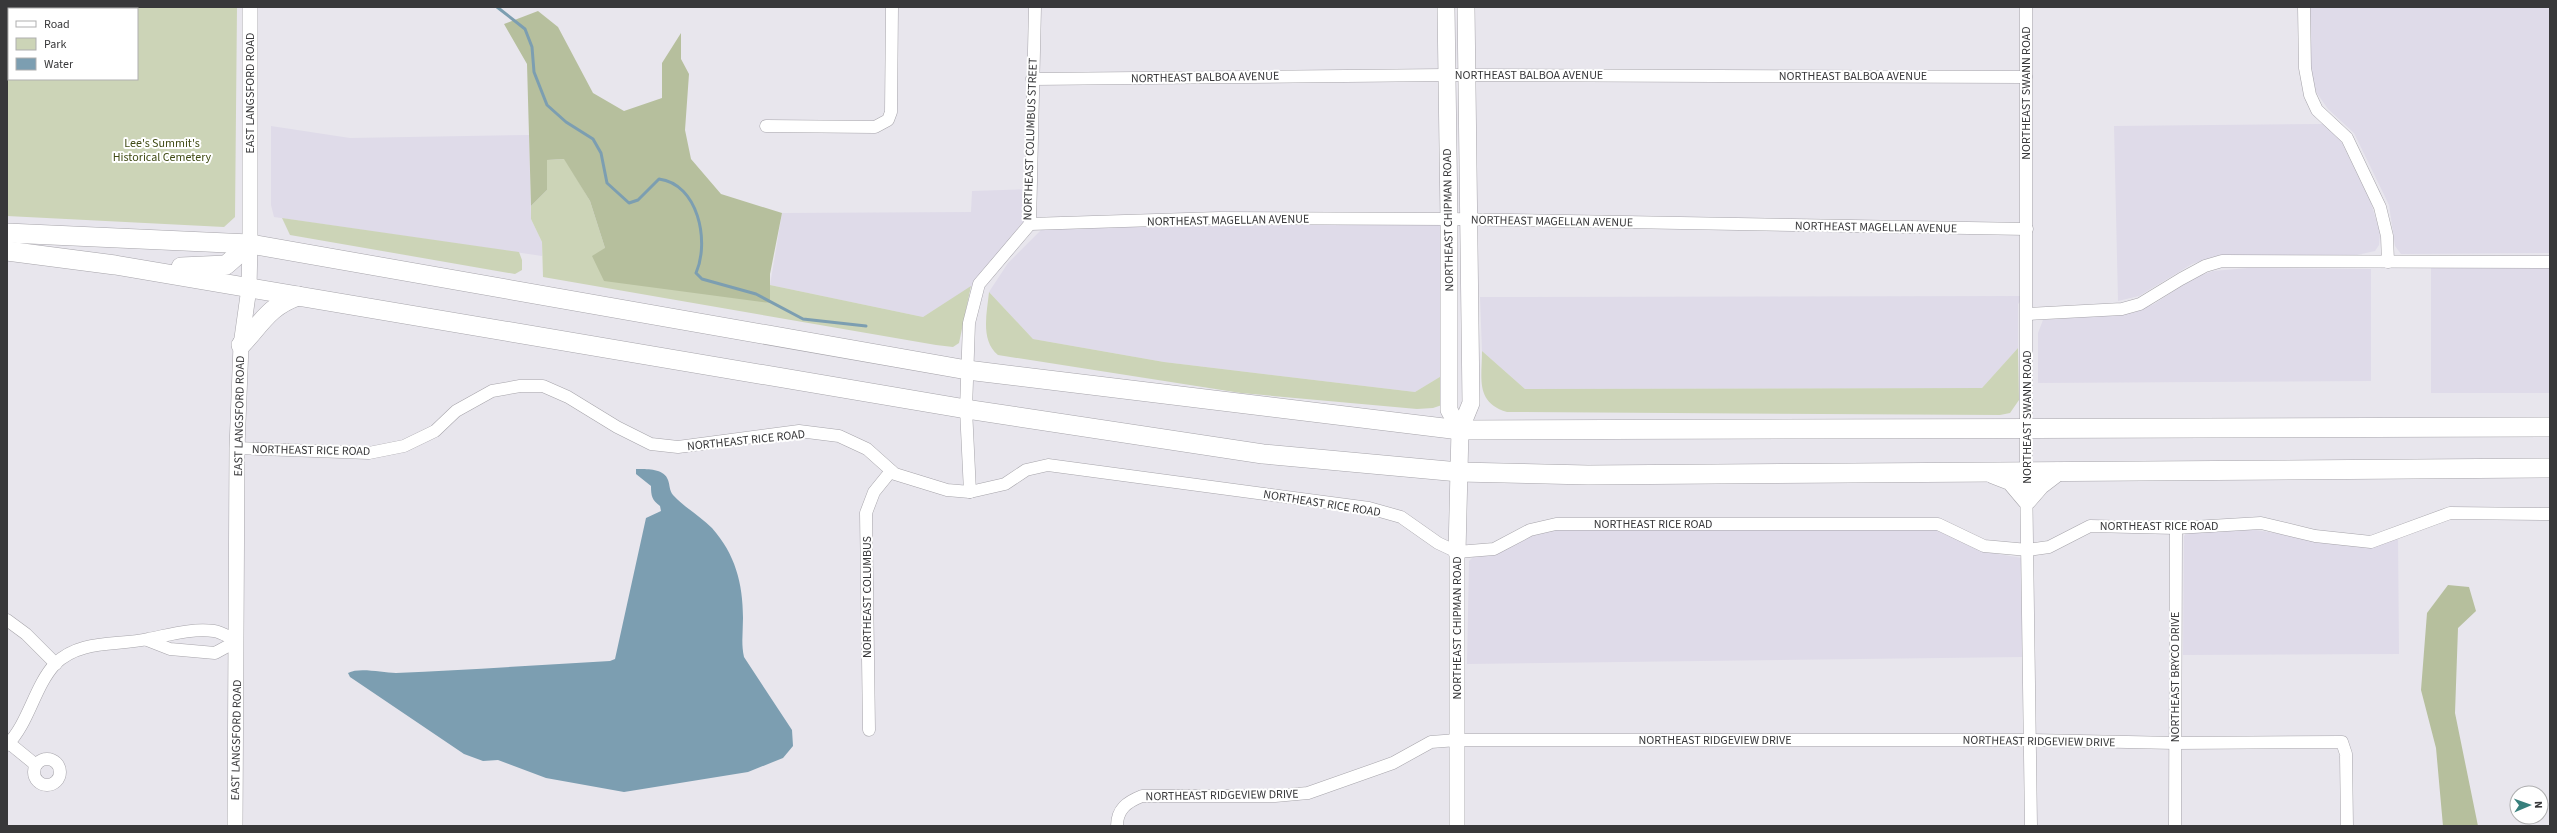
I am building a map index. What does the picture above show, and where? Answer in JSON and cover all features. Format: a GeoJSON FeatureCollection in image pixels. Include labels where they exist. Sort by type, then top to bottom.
{"type":"FeatureCollection","features":[{"type":"Feature","properties":{"kind":"main road","name":"NORTHEAST CHIPMAN ROAD"},"geometry":{"type":"LineString","coordinates":[[1446,7],[1449,219],[1449,410],[1460,430]]}},
{"type":"Feature","properties":{"kind":"main road","name":"NORTHEAST CHIPMAN ROAD"},"geometry":{"type":"LineString","coordinates":[[1457,552],[1460,430],[1471,403],[1466,7]]}},
{"type":"Feature","properties":{"kind":"main road"},"geometry":{"type":"LineString","coordinates":[[7,232],[250,244],[966,370],[1460,430],[2550,427]]}},
{"type":"Feature","properties":{"kind":"main road"},"geometry":{"type":"LineString","coordinates":[[115,265],[202,267],[226,265],[250,244]]}},
{"type":"Feature","properties":{"kind":"main road"},"geometry":{"type":"LineString","coordinates":[[7,251],[115,265],[966,410],[1263,454],[1459,472],[1588,475],[2550,468]]}},
{"type":"Feature","properties":{"kind":"main road"},"geometry":{"type":"LineString","coordinates":[[241,345],[272,309],[283,302],[298,296]]}},
{"type":"Feature","properties":{"kind":"main road"},"geometry":{"type":"LineString","coordinates":[[1449,312],[1470,310]]}},
{"type":"Feature","properties":{"kind":"main road"},"geometry":{"type":"LineString","coordinates":[[1988,472],[2011,481],[2027,500],[2040,485],[2057,472]]}},
{"type":"Feature","properties":{"kind":"street","name":"EAST LANGSFORD ROAD"},"geometry":{"type":"LineString","coordinates":[[235,826],[237,448],[241,345],[249,288],[250,7]]}},
{"type":"Feature","properties":{"kind":"street"},"geometry":{"type":"LineString","coordinates":[[766,126],[875,127],[888,120],[891,112],[892,7]]}},
{"type":"Feature","properties":{"kind":"street","name":"NORTHEAST COLUMBUS STREET"},"geometry":{"type":"LineString","coordinates":[[970,492],[966,410],[966,370],[969,323],[978,284],[1030,224],[1032,79],[1035,7]]}},
{"type":"Feature","properties":{"kind":"street","name":"NORTHEAST SWANN ROAD"},"geometry":{"type":"LineString","coordinates":[[2026,7],[2026,472],[2031,826]]}},
{"type":"Feature","properties":{"kind":"street"},"geometry":{"type":"LineString","coordinates":[[2304,7],[2305,68],[2310,95],[2317,110],[2347,138],[2380,207],[2387,236],[2388,262]]}},
{"type":"Feature","properties":{"kind":"street","name":"NORTHEAST BALBOA AVENUE"},"geometry":{"type":"LineString","coordinates":[[1032,79],[1446,75],[2026,76]]}},
{"type":"Feature","properties":{"kind":"street","name":"NORTHEAST MAGELLAN AVENUE"},"geometry":{"type":"LineString","coordinates":[[1030,224],[1219,218],[1449,219],[2027,228]]}},
{"type":"Feature","properties":{"kind":"street"},"geometry":{"type":"LineString","coordinates":[[2026,314],[2122,309],[2140,304],[2204,266],[2222,261],[2550,262]]}},
{"type":"Feature","properties":{"kind":"street","name":"NORTHEAST RICE ROAD"},"geometry":{"type":"LineString","coordinates":[[237,448],[369,453],[404,446],[435,430],[456,411],[492,391],[520,386],[543,386],[568,397],[617,427],[651,444],[678,447],[799,431],[839,436],[866,449],[891,471],[906,478],[947,490],[970,492],[1005,484],[1026,470],[1048,465],[1369,508],[1401,517],[1438,543],[1457,552],[1494,549],[1530,530],[1556,524],[1938,524],[1984,546],[2028,550],[2049,547],[2090,526],[2176,528],[2261,523],[2315,536],[2371,542],[2450,513],[2550,514]]}},
{"type":"Feature","properties":{"kind":"street","name":"NORTHEAST COLUMBUS"},"geometry":{"type":"LineString","coordinates":[[869,730],[866,513],[874,492],[891,471]]}},
{"type":"Feature","properties":{"kind":"street","name":"NORTHEAST BRYCO DRIVE"},"geometry":{"type":"LineString","coordinates":[[2175,826],[2176,528]]}},
{"type":"Feature","properties":{"kind":"street","name":"NORTHEAST CHIPMAN ROAD"},"geometry":{"type":"LineString","coordinates":[[1457,552],[1457,826]]}},
{"type":"Feature","properties":{"kind":"street"},"geometry":{"type":"LineString","coordinates":[[7,620],[26,634],[56,664]]}},
{"type":"Feature","properties":{"kind":"street"},"geometry":{"type":"LineString","coordinates":[[36,765],[8,744],[56,664],[72,652],[95,644],[147,640],[169,634],[216,631],[237,641]]}},
{"type":"Feature","properties":{"kind":"street"},"geometry":{"type":"LineString","coordinates":[[147,640],[170,649],[215,653],[237,641]]}},
{"type":"Feature","properties":{"kind":"street","name":"NORTHEAST RIDGEVIEW DRIVE"},"geometry":{"type":"LineString","coordinates":[[1117,826],[1121,809],[1129,801],[1142,796],[1275,796],[1308,793],[1394,763],[1431,742],[1457,740],[2029,740],[2175,743],[2342,742],[2346,754],[2347,826]]}},
{"type":"Feature","properties":{"kind":"shaded area"},"geometry":{"type":"Polygon","coordinates":[[[2309,7],[2550,7],[2550,253],[2401,254],[2395,246],[2389,205],[2354,133],[2328,109],[2316,92],[2311,72],[2309,7]]]}},
{"type":"Feature","properties":{"kind":"shaded area"},"geometry":{"type":"Polygon","coordinates":[[[2323,124],[2340,139],[2370,200],[2380,232],[2379,245],[2375,251],[2357,255],[2207,259],[2192,264],[2139,296],[2118,301],[2114,126],[2323,124]]]}},
{"type":"Feature","properties":{"kind":"shaded area"},"geometry":{"type":"Polygon","coordinates":[[[271,126],[350,138],[529,135],[531,219],[542,242],[542,256],[274,217],[271,205],[271,126]]]}},
{"type":"Feature","properties":{"kind":"shaded area"},"geometry":{"type":"Polygon","coordinates":[[[1034,189],[1024,225],[979,282],[923,317],[770,285],[782,213],[971,212],[972,191],[1034,189]]]}},
{"type":"Feature","properties":{"kind":"shaded area"},"geometry":{"type":"Polygon","coordinates":[[[1438,223],[1445,226],[1448,372],[1415,392],[1164,362],[1033,339],[989,292],[1008,263],[1043,228],[1438,223]]]}},
{"type":"Feature","properties":{"kind":"shaded area"},"geometry":{"type":"Polygon","coordinates":[[[2431,267],[2550,267],[2550,393],[2431,393],[2431,267]]]}},
{"type":"Feature","properties":{"kind":"shaded area"},"geometry":{"type":"Polygon","coordinates":[[[2248,268],[2371,269],[2371,381],[2038,383],[2038,333],[2043,320],[2133,313],[2154,304],[2193,278],[2213,271],[2248,268]]]}},
{"type":"Feature","properties":{"kind":"shaded area"},"geometry":{"type":"Polygon","coordinates":[[[2025,296],[2018,304],[2018,348],[1982,388],[1525,389],[1482,351],[1480,297],[2025,296]]]}},
{"type":"Feature","properties":{"kind":"shaded area"},"geometry":{"type":"Polygon","coordinates":[[[2242,528],[2342,543],[2398,536],[2399,654],[2183,655],[2184,536],[2187,532],[2242,528]]]}},
{"type":"Feature","properties":{"kind":"shaded area"},"geometry":{"type":"Polygon","coordinates":[[[1546,529],[1938,529],[1992,553],[2022,558],[2023,657],[1467,664],[1469,561],[1475,555],[1546,529]]]}},
{"type":"Feature","properties":{"kind":"green space","name":"Lee's Summit's Historical Cemetery"},"geometry":{"type":"Polygon","coordinates":[[[7,7],[237,7],[235,217],[224,227],[7,216],[7,7]]]}},
{"type":"Feature","properties":{"kind":"green space"},"geometry":{"type":"Polygon","coordinates":[[[538,11],[558,27],[593,93],[624,111],[662,98],[662,63],[681,33],[681,59],[689,74],[685,130],[691,159],[721,194],[782,213],[770,274],[770,303],[604,281],[592,256],[605,248],[590,201],[564,159],[547,160],[547,190],[531,206],[527,64],[504,24],[538,11]]]}},
{"type":"Feature","properties":{"kind":"green space"},"geometry":{"type":"Polygon","coordinates":[[[565,159],[590,201],[605,248],[769,303],[770,285],[923,317],[971,286],[959,343],[953,347],[936,345],[543,277],[542,242],[531,219],[531,206],[547,190],[547,160],[565,159]]]}},
{"type":"Feature","properties":{"kind":"green space"},"geometry":{"type":"Polygon","coordinates":[[[282,218],[519,252],[522,260],[522,270],[515,274],[290,235],[282,218]]]}},
{"type":"Feature","properties":{"kind":"green space"},"geometry":{"type":"Polygon","coordinates":[[[989,292],[1033,339],[1164,362],[1415,392],[1448,372],[1442,405],[1433,408],[1417,409],[1241,393],[998,355],[992,349],[987,334],[986,317],[989,292]]]}},
{"type":"Feature","properties":{"kind":"green space"},"geometry":{"type":"Polygon","coordinates":[[[2018,348],[2019,400],[2010,413],[2000,415],[1507,412],[1497,408],[1485,396],[1481,380],[1482,351],[1525,389],[1982,388],[2018,348]]]}},
{"type":"Feature","properties":{"kind":"green space"},"geometry":{"type":"Polygon","coordinates":[[[2448,585],[2469,587],[2476,611],[2458,628],[2455,713],[2478,826],[2443,826],[2436,748],[2421,690],[2427,613],[2448,585]]]}},
{"type":"Feature","properties":{"kind":"water"},"geometry":{"type":"Polygon","coordinates":[[[636,469],[654,470],[663,473],[668,480],[673,495],[712,528],[727,548],[736,570],[743,605],[742,642],[744,657],[792,730],[793,746],[783,758],[748,772],[624,792],[546,778],[498,760],[483,761],[464,754],[350,677],[348,673],[359,670],[396,673],[610,661],[615,659],[646,518],[661,511],[660,506],[652,498],[651,486],[636,474],[636,469]]]}},
{"type":"Feature","properties":{"kind":"waterway"},"geometry":{"type":"LineString","coordinates":[[497,7],[525,29],[532,47],[534,72],[547,105],[566,122],[593,139],[601,153],[607,183],[629,203],[638,200],[659,179],[672,183],[683,191],[692,203],[701,231],[702,246],[696,273],[702,279],[756,294],[803,319],[866,326]]}}]}
